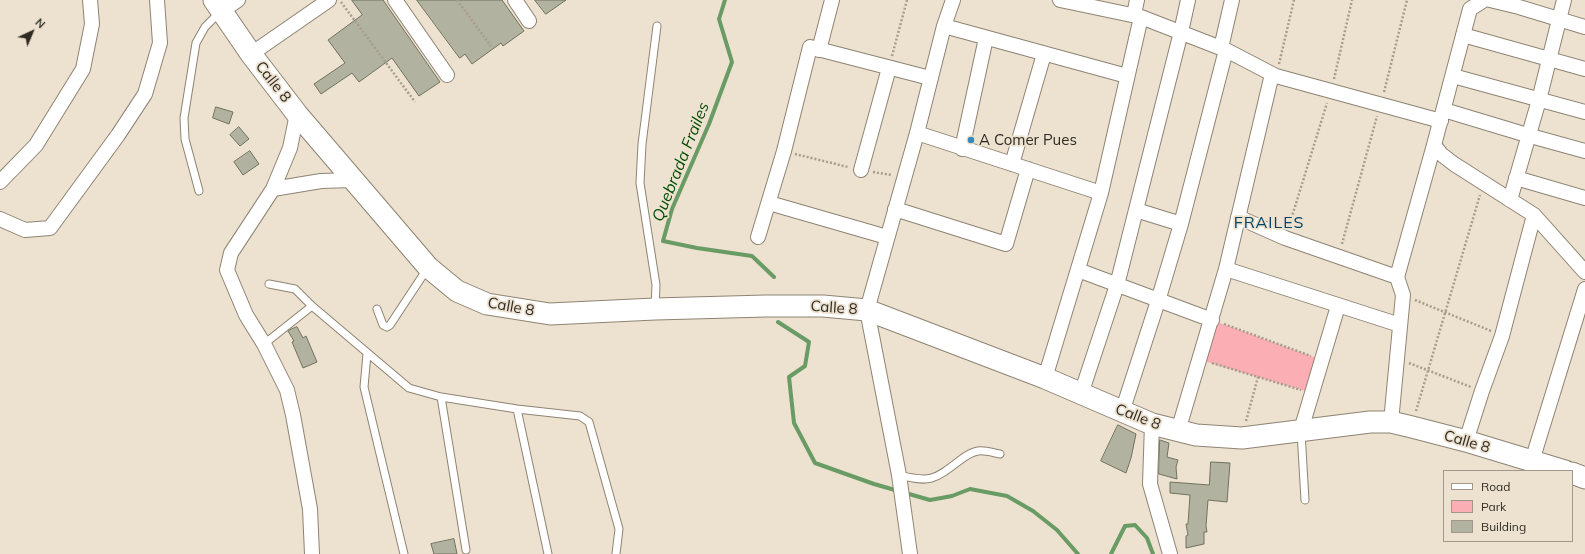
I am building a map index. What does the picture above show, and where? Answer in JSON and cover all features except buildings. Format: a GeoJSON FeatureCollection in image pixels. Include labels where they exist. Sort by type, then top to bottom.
{"type":"FeatureCollection","features":[{"type":"Feature","properties":{"kind":"street"},"geometry":{"type":"LineString","coordinates":[[0,182],[36,145],[83,69],[92,24],[90,0]]}},
{"type":"Feature","properties":{"kind":"street"},"geometry":{"type":"LineString","coordinates":[[0,219],[25,230],[50,228],[105,153],[145,94],[160,43],[157,0]]}},
{"type":"Feature","properties":{"kind":"street"},"geometry":{"type":"LineString","coordinates":[[251,54],[329,0]]}},
{"type":"Feature","properties":{"kind":"street"},"geometry":{"type":"LineString","coordinates":[[395,0],[447,75]]}},
{"type":"Feature","properties":{"kind":"street"},"geometry":{"type":"LineString","coordinates":[[515,0],[529,21]]}},
{"type":"Feature","properties":{"kind":"street"},"geometry":{"type":"LineString","coordinates":[[820,50],[832,0]]}},
{"type":"Feature","properties":{"kind":"street"},"geometry":{"type":"LineString","coordinates":[[910,554],[899,480],[867,310],[917,133],[944,26],[953,0]]}},
{"type":"Feature","properties":{"kind":"street"},"geometry":{"type":"LineString","coordinates":[[1060,0],[1137,16],[1223,49],[1274,75],[1380,104],[1442,115],[1585,151]]}},
{"type":"Feature","properties":{"kind":"street"},"geometry":{"type":"LineString","coordinates":[[1045,378],[1102,193],[1127,76],[1137,16],[1137,0]]}},
{"type":"Feature","properties":{"kind":"street"},"geometry":{"type":"LineString","coordinates":[[1081,394],[1117,285],[1188,0]]}},
{"type":"Feature","properties":{"kind":"street"},"geometry":{"type":"LineString","coordinates":[[1122,412],[1181,224],[1223,49],[1232,0]]}},
{"type":"Feature","properties":{"kind":"street"},"geometry":{"type":"LineString","coordinates":[[1391,422],[1403,295],[1397,277],[1453,76],[1463,35],[1466,5],[1484,0]]}},
{"type":"Feature","properties":{"kind":"street"},"geometry":{"type":"LineString","coordinates":[[1490,0],[1520,4],[1559,19],[1585,26]]}},
{"type":"Feature","properties":{"kind":"street"},"geometry":{"type":"LineString","coordinates":[[1510,200],[1564,0]]}},
{"type":"Feature","properties":{"kind":"street","name":"Calle 8"},"geometry":{"type":"LineString","coordinates":[[225,4],[251,54],[297,114],[428,267],[457,291],[487,304],[550,314],[766,306],[823,306],[867,310],[1045,378],[1152,424],[1178,431],[1196,435],[1242,438],[1370,422],[1391,422],[1466,440],[1532,461],[1566,470]]}},
{"type":"Feature","properties":{"kind":"street"},"geometry":{"type":"LineString","coordinates":[[944,26],[1127,76]]}},
{"type":"Feature","properties":{"kind":"street"},"geometry":{"type":"LineString","coordinates":[[1463,35],[1585,69]]}},
{"type":"Feature","properties":{"kind":"street"},"geometry":{"type":"LineString","coordinates":[[962,149],[986,38]]}},
{"type":"Feature","properties":{"kind":"street"},"geometry":{"type":"LineString","coordinates":[[758,237],[784,151],[810,48],[930,78]]}},
{"type":"Feature","properties":{"kind":"street"},"geometry":{"type":"LineString","coordinates":[[1012,164],[1044,54]]}},
{"type":"Feature","properties":{"kind":"street"},"geometry":{"type":"LineString","coordinates":[[861,170],[889,68]]}},
{"type":"Feature","properties":{"kind":"street"},"geometry":{"type":"LineString","coordinates":[[1178,431],[1226,269],[1274,75]]}},
{"type":"Feature","properties":{"kind":"street"},"geometry":{"type":"LineString","coordinates":[[1453,76],[1585,112]]}},
{"type":"Feature","properties":{"kind":"street"},"geometry":{"type":"LineString","coordinates":[[297,114],[290,148],[273,189],[231,253],[227,270],[246,315],[264,344],[287,390],[310,509],[312,554]]}},
{"type":"Feature","properties":{"kind":"street"},"geometry":{"type":"LineString","coordinates":[[917,133],[962,149],[1102,193]]}},
{"type":"Feature","properties":{"kind":"street"},"geometry":{"type":"LineString","coordinates":[[1434,146],[1441,154],[1454,164],[1534,215],[1585,272]]}},
{"type":"Feature","properties":{"kind":"street"},"geometry":{"type":"LineString","coordinates":[[895,209],[1006,244],[1028,169]]}},
{"type":"Feature","properties":{"kind":"street"},"geometry":{"type":"LineString","coordinates":[[1516,178],[1585,198]]}},
{"type":"Feature","properties":{"kind":"street"},"geometry":{"type":"LineString","coordinates":[[273,189],[321,181],[353,180]]}},
{"type":"Feature","properties":{"kind":"street"},"geometry":{"type":"LineString","coordinates":[[768,203],[887,237]]}},
{"type":"Feature","properties":{"kind":"street"},"geometry":{"type":"LineString","coordinates":[[1136,210],[1181,224]]}},
{"type":"Feature","properties":{"kind":"street"},"geometry":{"type":"LineString","coordinates":[[1466,440],[1502,336],[1534,215]]}},
{"type":"Feature","properties":{"kind":"street"},"geometry":{"type":"LineString","coordinates":[[1238,216],[1285,238],[1397,277]]}},
{"type":"Feature","properties":{"kind":"street"},"geometry":{"type":"LineString","coordinates":[[1226,269],[1400,325]]}},
{"type":"Feature","properties":{"kind":"street"},"geometry":{"type":"LineString","coordinates":[[1078,270],[1212,320]]}},
{"type":"Feature","properties":{"kind":"street"},"geometry":{"type":"LineString","coordinates":[[1532,461],[1585,289]]}},
{"type":"Feature","properties":{"kind":"street"},"geometry":{"type":"LineString","coordinates":[[1301,430],[1338,306]]}},
{"type":"Feature","properties":{"kind":"street"},"geometry":{"type":"LineString","coordinates":[[1152,424],[1150,484],[1170,554]]}},
{"type":"Feature","properties":{"kind":"lane"},"geometry":{"type":"LineString","coordinates":[[199,191],[185,139],[184,118],[196,43],[205,27],[225,4]]}},
{"type":"Feature","properties":{"kind":"lane"},"geometry":{"type":"LineString","coordinates":[[655,309],[656,285],[640,183],[642,144],[657,26]]}},
{"type":"Feature","properties":{"kind":"lane"},"geometry":{"type":"LineString","coordinates":[[377,309],[383,325],[387,327],[390,325],[428,267]]}},
{"type":"Feature","properties":{"kind":"lane"},"geometry":{"type":"LineString","coordinates":[[268,284],[295,288],[312,306],[409,388],[441,397],[516,409],[580,416],[589,422],[619,529],[616,554]]}},
{"type":"Feature","properties":{"kind":"lane"},"geometry":{"type":"LineString","coordinates":[[264,344],[312,306]]}},
{"type":"Feature","properties":{"kind":"lane"},"geometry":{"type":"LineString","coordinates":[[367,354],[364,387],[404,554]]}},
{"type":"Feature","properties":{"kind":"lane"},"geometry":{"type":"LineString","coordinates":[[441,397],[466,550]]}},
{"type":"Feature","properties":{"kind":"lane"},"geometry":{"type":"LineString","coordinates":[[516,409],[548,554]]}},
{"type":"Feature","properties":{"kind":"lane"},"geometry":{"type":"LineString","coordinates":[[1301,430],[1306,500]]}},
{"type":"Feature","properties":{"kind":"lane"},"geometry":{"type":"LineString","coordinates":[[899,480],[929,480],[946,471],[964,457],[978,451],[1000,454]]}},
{"type":"Feature","properties":{"kind":"path"},"geometry":{"type":"LineString","coordinates":[[339,0],[415,102]]}},
{"type":"Feature","properties":{"kind":"path"},"geometry":{"type":"LineString","coordinates":[[457,0],[491,46]]}},
{"type":"Feature","properties":{"kind":"path"},"geometry":{"type":"LineString","coordinates":[[889,68],[907,0]]}},
{"type":"Feature","properties":{"kind":"path"},"geometry":{"type":"LineString","coordinates":[[1274,75],[1294,0]]}},
{"type":"Feature","properties":{"kind":"path"},"geometry":{"type":"LineString","coordinates":[[1285,238],[1331,90],[1352,0]]}},
{"type":"Feature","properties":{"kind":"path"},"geometry":{"type":"LineString","coordinates":[[1339,256],[1407,0]]}},
{"type":"Feature","properties":{"kind":"path"},"geometry":{"type":"LineString","coordinates":[[784,151],[861,170],[904,177]]}},
{"type":"Feature","properties":{"kind":"path"},"geometry":{"type":"LineString","coordinates":[[1412,427],[1484,183]]}},
{"type":"Feature","properties":{"kind":"path"},"geometry":{"type":"LineString","coordinates":[[1403,295],[1502,336]]}},
{"type":"Feature","properties":{"kind":"path"},"geometry":{"type":"LineString","coordinates":[[1212,320],[1322,360]]}},
{"type":"Feature","properties":{"kind":"path"},"geometry":{"type":"LineString","coordinates":[[1397,358],[1482,391]]}},
{"type":"Feature","properties":{"kind":"path"},"geometry":{"type":"LineString","coordinates":[[1200,360],[1312,393]]}},
{"type":"Feature","properties":{"kind":"path"},"geometry":{"type":"LineString","coordinates":[[1242,438],[1258,377]]}},
{"type":"Feature","properties":{"kind":"green space"},"geometry":{"type":"Polygon","coordinates":[[[1212,320],[1322,360],[1312,393],[1200,360],[1212,320]]]}},
{"type":"Feature","properties":{"kind":"waterway","name":"Quebrada Frailes"},"geometry":{"type":"LineString","coordinates":[[725,0],[719,19],[732,62],[709,124],[672,209],[663,241],[697,248],[752,256],[774,277]]}},
{"type":"Feature","properties":{"kind":"waterway","name":"Quebrada Frailes"},"geometry":{"type":"LineString","coordinates":[[778,322],[809,342],[805,366],[789,377],[794,423],[815,463],[874,484],[930,500],[952,496],[970,489],[1007,496],[1033,511],[1057,530],[1078,554]]}},
{"type":"Feature","properties":{"kind":"waterway","name":"Quebrada Frailes"},"geometry":{"type":"LineString","coordinates":[[1111,554],[1125,526],[1135,525],[1147,538],[1153,554]]}},
{"type":"Feature","properties":{"kind":"place","name":"A Comer Pues"},"geometry":{"type":"Point","coordinates":[971,140]}},
{"type":"Feature","properties":{"kind":"district","name":"FRAILES"},"geometry":{"type":"Point","coordinates":[1269,223]}}]}
